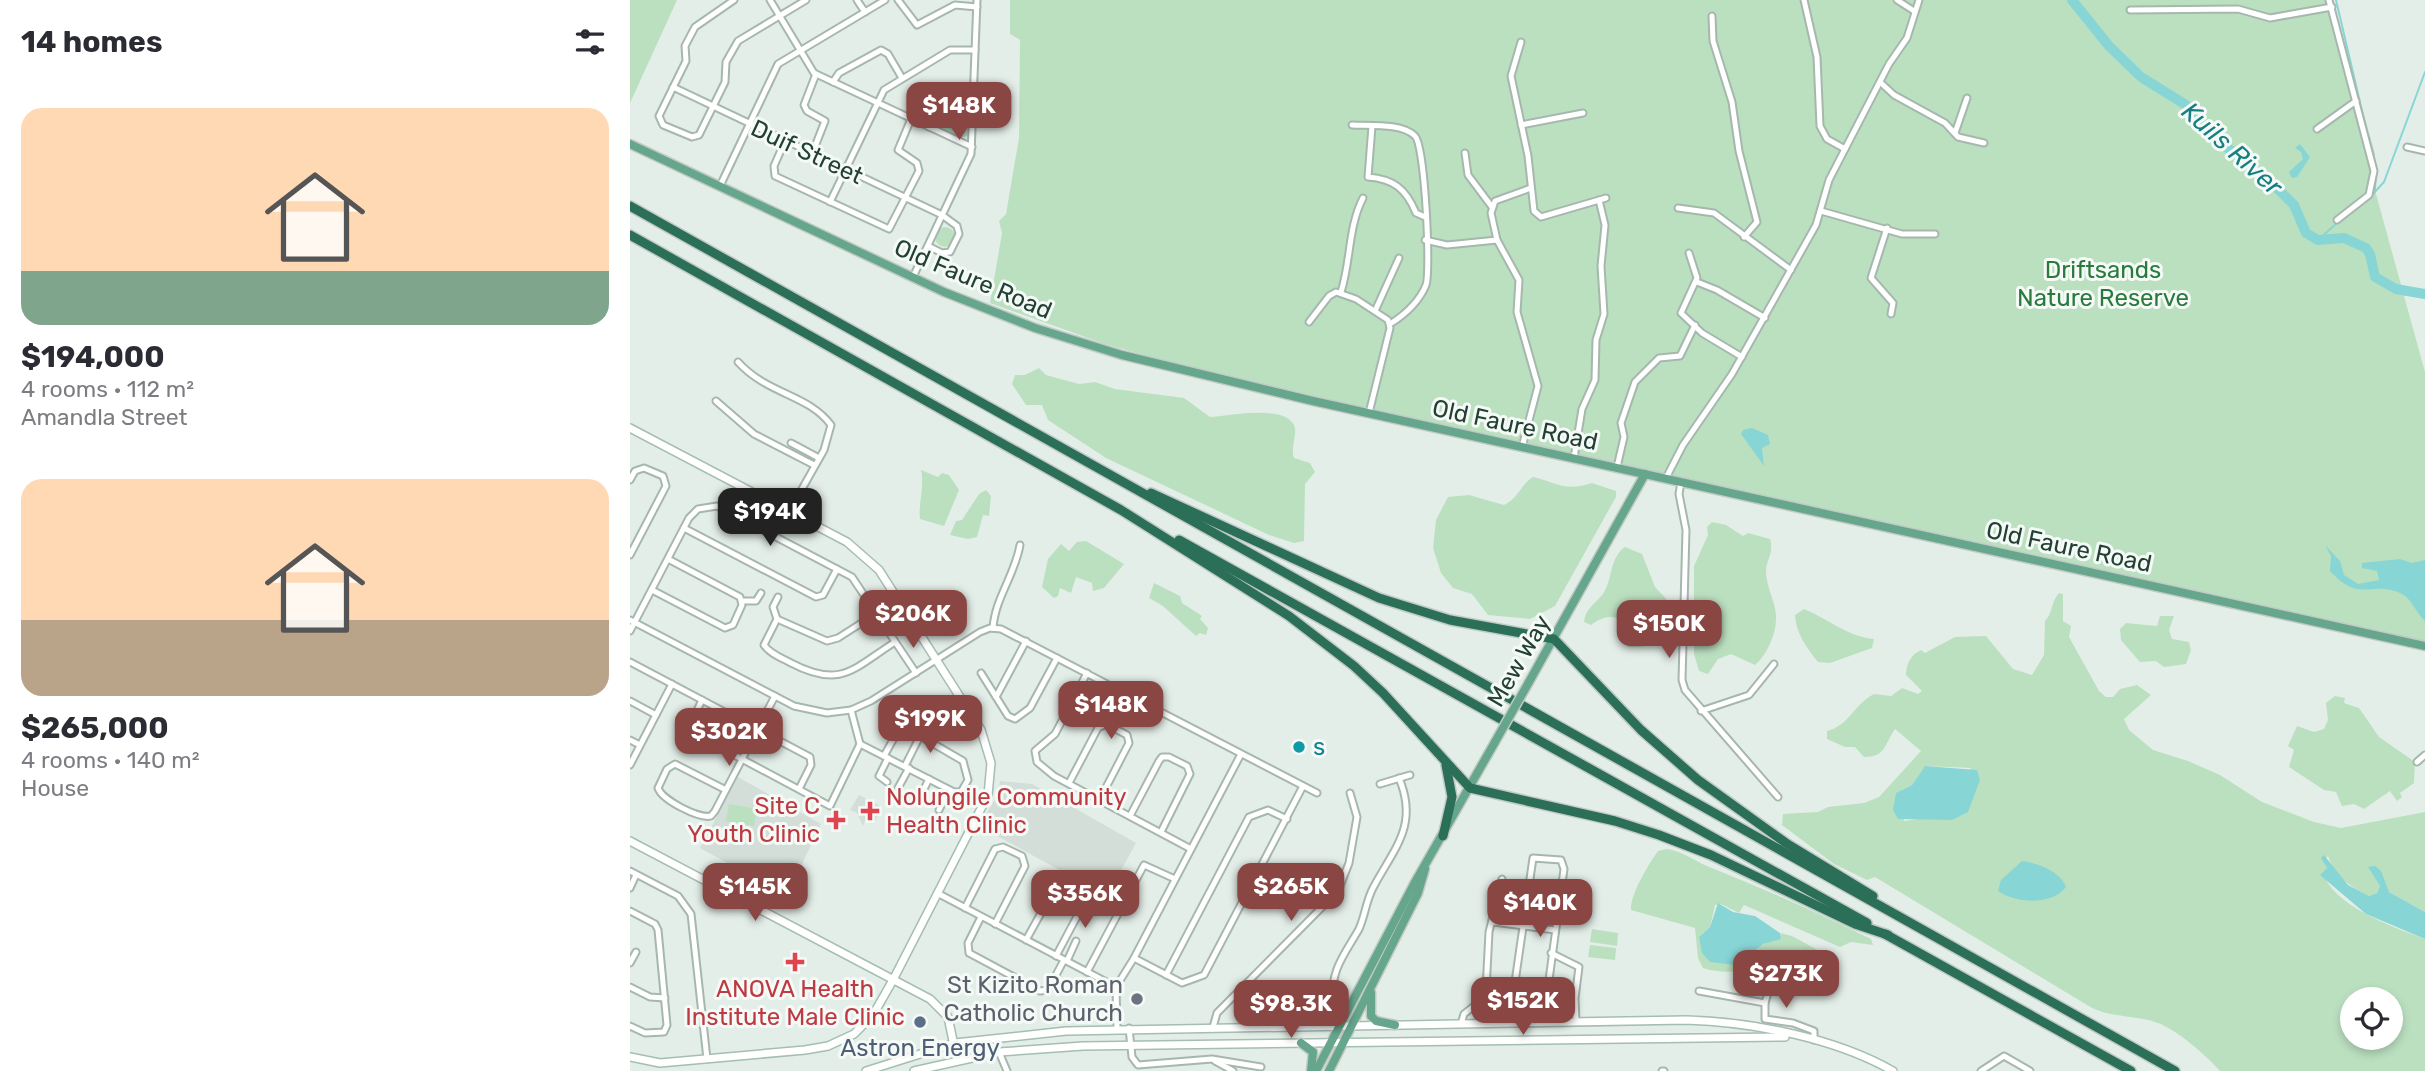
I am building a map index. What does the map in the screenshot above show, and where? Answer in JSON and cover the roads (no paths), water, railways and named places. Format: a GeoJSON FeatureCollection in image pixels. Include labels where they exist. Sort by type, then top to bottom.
{"type":"FeatureCollection","features":[{"type":"Feature","properties":{"kind":"highway"},"geometry":{"type":"LineString","coordinates":[[630,206],[2175,1071]]}},
{"type":"Feature","properties":{"kind":"highway"},"geometry":{"type":"LineString","coordinates":[[630,234],[2132,1071]]}},
{"type":"Feature","properties":{"kind":"highway"},"geometry":{"type":"LineString","coordinates":[[1102,470],[1379,598],[1450,620],[1554,639],[1641,730],[1698,780],[1776,836],[1905,916],[1924,932]]}},
{"type":"Feature","properties":{"kind":"highway"},"geometry":{"type":"LineString","coordinates":[[1121,510],[1253,592],[1329,645],[1383,693],[1470,788],[1615,821],[1659,835],[1711,855],[1855,924],[1888,935]]}},
{"type":"Feature","properties":{"kind":"highway"},"geometry":{"type":"LineString","coordinates":[[1443,836],[1452,797],[1444,760]]}},
{"type":"Feature","properties":{"kind":"main road","name":"Old Faure Road"},"geometry":{"type":"LineString","coordinates":[[630,144],[913,277],[1035,328],[1122,355],[1369,413],[2425,646]]}},
{"type":"Feature","properties":{"kind":"main road"},"geometry":{"type":"LineString","coordinates":[[630,428],[847,542],[868,557],[981,730],[988,746],[992,771],[984,806],[893,980],[870,1020],[845,1040],[816,1048],[660,1063],[630,1057]]}},
{"type":"Feature","properties":{"kind":"main road","name":"Mew Way"},"geometry":{"type":"LineString","coordinates":[[1316,1071],[1414,884],[1554,639],[1644,474]]}},
{"type":"Feature","properties":{"kind":"main road"},"geometry":{"type":"LineString","coordinates":[[630,841],[939,1006],[948,1017],[957,1060]]}},
{"type":"Feature","properties":{"kind":"main road","name":"Mew Way"},"geometry":{"type":"LineString","coordinates":[[1329,1071],[1418,893],[1425,868]]}},
{"type":"Feature","properties":{"kind":"main road"},"geometry":{"type":"LineString","coordinates":[[1372,987],[1370,1014],[1376,1021],[1395,1025]]}},
{"type":"Feature","properties":{"kind":"main road"},"geometry":{"type":"LineString","coordinates":[[866,1071],[955,1043],[1083,1030],[1695,1020],[1814,1040],[1858,1053],[1894,1071]]}},
{"type":"Feature","properties":{"kind":"main road"},"geometry":{"type":"LineString","coordinates":[[1083,1030],[1083,1046]]}},
{"type":"Feature","properties":{"kind":"main road"},"geometry":{"type":"LineString","coordinates":[[914,1071],[999,1052],[1083,1046],[1800,1037]]}},
{"type":"Feature","properties":{"kind":"main road"},"geometry":{"type":"LineString","coordinates":[[1301,1043],[1313,1052],[1311,1071]]}},
{"type":"Feature","properties":{"kind":"street"},"geometry":{"type":"LineString","coordinates":[[734,0],[695,27],[685,46],[686,61],[660,120],[663,125],[697,137],[726,82],[726,61],[738,41],[806,0]]}},
{"type":"Feature","properties":{"kind":"street"},"geometry":{"type":"LineString","coordinates":[[770,0],[816,74],[972,147]]}},
{"type":"Feature","properties":{"kind":"street"},"geometry":{"type":"LineString","coordinates":[[857,0],[865,12]]}},
{"type":"Feature","properties":{"kind":"street"},"geometry":{"type":"LineString","coordinates":[[720,186],[778,64],[885,0]]}},
{"type":"Feature","properties":{"kind":"street"},"geometry":{"type":"LineString","coordinates":[[898,0],[917,25],[955,5],[977,3],[972,147],[913,277]]}},
{"type":"Feature","properties":{"kind":"street"},"geometry":{"type":"LineString","coordinates":[[1804,0],[1817,64],[1816,99],[1820,126],[1827,139],[1845,149]]}},
{"type":"Feature","properties":{"kind":"street"},"geometry":{"type":"LineString","coordinates":[[1898,0],[1914,11]]}},
{"type":"Feature","properties":{"kind":"street"},"geometry":{"type":"LineString","coordinates":[[1666,478],[1683,445],[1742,357],[1791,270],[1821,211],[1826,188],[1845,149],[1880,82],[1907,38],[1919,0]]}},
{"type":"Feature","properties":{"kind":"street"},"geometry":{"type":"LineString","coordinates":[[2329,0],[2374,179],[2369,195],[2337,220]]}},
{"type":"Feature","properties":{"kind":"street"},"geometry":{"type":"LineString","coordinates":[[2130,10],[2238,9],[2270,18],[2332,7]]}},
{"type":"Feature","properties":{"kind":"street"},"geometry":{"type":"LineString","coordinates":[[1712,16],[1713,41],[1731,102],[1739,151],[1757,222],[1744,237]]}},
{"type":"Feature","properties":{"kind":"street"},"geometry":{"type":"LineString","coordinates":[[1521,42],[1510,76],[1521,125],[1534,211],[1541,218],[1602,199],[1605,225],[1601,266],[1605,301],[1596,340],[1595,380],[1583,409],[1574,458]]}},
{"type":"Feature","properties":{"kind":"street"},"geometry":{"type":"LineString","coordinates":[[834,82],[837,74],[881,50],[888,54],[902,78]]}},
{"type":"Feature","properties":{"kind":"street"},"geometry":{"type":"LineString","coordinates":[[830,202],[884,90],[950,50],[975,50]]}},
{"type":"Feature","properties":{"kind":"street"},"geometry":{"type":"LineString","coordinates":[[812,153],[825,127],[825,121],[807,111],[804,105],[816,74]]}},
{"type":"Feature","properties":{"kind":"street"},"geometry":{"type":"LineString","coordinates":[[1880,82],[1894,95],[1938,119],[1958,137],[1984,143]]}},
{"type":"Feature","properties":{"kind":"street","name":"Duif Street"},"geometry":{"type":"LineString","coordinates":[[673,87],[942,215]]}},
{"type":"Feature","properties":{"kind":"street"},"geometry":{"type":"LineString","coordinates":[[1955,133],[1967,97]]}},
{"type":"Feature","properties":{"kind":"street"},"geometry":{"type":"LineString","coordinates":[[929,127],[940,111],[958,101],[974,99]]}},
{"type":"Feature","properties":{"kind":"street"},"geometry":{"type":"LineString","coordinates":[[2317,129],[2356,101]]}},
{"type":"Feature","properties":{"kind":"street"},"geometry":{"type":"LineString","coordinates":[[1521,125],[1583,113]]}},
{"type":"Feature","properties":{"kind":"street"},"geometry":{"type":"LineString","coordinates":[[785,141],[774,166],[775,176],[887,229],[892,227],[919,168],[898,150],[911,119]]}},
{"type":"Feature","properties":{"kind":"street"},"geometry":{"type":"LineString","coordinates":[[1352,125],[1407,131],[1419,142],[1426,184],[1427,281],[1413,306],[1390,324],[1369,413]]}},
{"type":"Feature","properties":{"kind":"street"},"geometry":{"type":"LineString","coordinates":[[1372,126],[1368,177],[1395,182],[1402,188],[1416,213],[1425,217]]}},
{"type":"Feature","properties":{"kind":"street"},"geometry":{"type":"LineString","coordinates":[[2407,146],[2425,151]]}},
{"type":"Feature","properties":{"kind":"street"},"geometry":{"type":"LineString","coordinates":[[1465,153],[1468,175],[1492,207],[1497,240],[1519,280],[1517,312],[1538,386],[1522,447]]}},
{"type":"Feature","properties":{"kind":"street"},"geometry":{"type":"LineString","coordinates":[[1492,207],[1506,196],[1531,188]]}},
{"type":"Feature","properties":{"kind":"street"},"geometry":{"type":"LineString","coordinates":[[1341,292],[1350,257],[1353,220],[1363,198]]}},
{"type":"Feature","properties":{"kind":"street"},"geometry":{"type":"LineString","coordinates":[[1678,208],[1714,213],[1791,270]]}},
{"type":"Feature","properties":{"kind":"street"},"geometry":{"type":"LineString","coordinates":[[1821,211],[1908,235],[1935,234]]}},
{"type":"Feature","properties":{"kind":"street"},"geometry":{"type":"LineString","coordinates":[[928,246],[946,253],[953,250],[958,229],[942,215]]}},
{"type":"Feature","properties":{"kind":"street"},"geometry":{"type":"LineString","coordinates":[[1887,228],[1871,278],[1893,303],[1891,314]]}},
{"type":"Feature","properties":{"kind":"street"},"geometry":{"type":"LineString","coordinates":[[1426,240],[1447,245],[1497,240]]}},
{"type":"Feature","properties":{"kind":"street"},"geometry":{"type":"LineString","coordinates":[[1689,253],[1697,282],[1681,313],[1742,357]]}},
{"type":"Feature","properties":{"kind":"street"},"geometry":{"type":"LineString","coordinates":[[1376,311],[1399,258]]}},
{"type":"Feature","properties":{"kind":"street"},"geometry":{"type":"LineString","coordinates":[[1697,282],[1717,290],[1765,318]]}},
{"type":"Feature","properties":{"kind":"street"},"geometry":{"type":"LineString","coordinates":[[1309,322],[1329,296],[1341,292],[1376,311],[1390,324]]}},
{"type":"Feature","properties":{"kind":"street"},"geometry":{"type":"LineString","coordinates":[[1617,467],[1623,437],[1621,423],[1635,382],[1659,358],[1680,356],[1695,325]]}},
{"type":"Feature","properties":{"kind":"street"},"geometry":{"type":"LineString","coordinates":[[738,362],[760,382],[806,402],[829,422],[829,440],[789,512]]}},
{"type":"Feature","properties":{"kind":"street"},"geometry":{"type":"LineString","coordinates":[[716,401],[754,435],[814,465]]}},
{"type":"Feature","properties":{"kind":"street"},"geometry":{"type":"LineString","coordinates":[[791,443],[819,458]]}},
{"type":"Feature","properties":{"kind":"street"},"geometry":{"type":"LineString","coordinates":[[630,480],[637,469],[644,468],[663,476],[666,483],[630,555]]}},
{"type":"Feature","properties":{"kind":"street"},"geometry":{"type":"LineString","coordinates":[[1681,482],[1679,494],[1685,530],[1682,680],[1689,698],[1777,797]]}},
{"type":"Feature","properties":{"kind":"street"},"geometry":{"type":"LineString","coordinates":[[630,631],[632,621],[695,511],[717,506],[855,579],[916,673]]}},
{"type":"Feature","properties":{"kind":"street"},"geometry":{"type":"LineString","coordinates":[[684,528],[816,597],[823,595],[837,569]]}},
{"type":"Feature","properties":{"kind":"street"},"geometry":{"type":"LineString","coordinates":[[993,628],[995,608],[1006,588],[1020,545]]}},
{"type":"Feature","properties":{"kind":"street"},"geometry":{"type":"LineString","coordinates":[[668,559],[743,601],[756,601],[761,593]]}},
{"type":"Feature","properties":{"kind":"street"},"geometry":{"type":"LineString","coordinates":[[652,590],[725,628],[733,625],[743,601]]}},
{"type":"Feature","properties":{"kind":"street"},"geometry":{"type":"LineString","coordinates":[[778,597],[773,607],[778,619],[827,641],[877,613]]}},
{"type":"Feature","properties":{"kind":"street"},"geometry":{"type":"LineString","coordinates":[[778,619],[764,640],[765,648],[818,676],[847,673],[895,642]]}},
{"type":"Feature","properties":{"kind":"street"},"geometry":{"type":"LineString","coordinates":[[632,621],[775,696],[818,713],[851,710],[993,628]]}},
{"type":"Feature","properties":{"kind":"street"},"geometry":{"type":"LineString","coordinates":[[993,628],[1026,641],[1317,793]]}},
{"type":"Feature","properties":{"kind":"street"},"geometry":{"type":"LineString","coordinates":[[996,697],[1026,641]]}},
{"type":"Feature","properties":{"kind":"street"},"geometry":{"type":"LineString","coordinates":[[981,673],[1009,717],[1021,716],[1030,708],[1057,658]]}},
{"type":"Feature","properties":{"kind":"street"},"geometry":{"type":"LineString","coordinates":[[630,662],[811,759],[811,765],[799,789]]}},
{"type":"Feature","properties":{"kind":"street"},"geometry":{"type":"LineString","coordinates":[[1701,711],[1749,695],[1774,664]]}},
{"type":"Feature","properties":{"kind":"street"},"geometry":{"type":"LineString","coordinates":[[1087,673],[1055,734],[1034,753],[1046,771],[1191,849]]}},
{"type":"Feature","properties":{"kind":"street"},"geometry":{"type":"LineString","coordinates":[[630,765],[672,684]]}},
{"type":"Feature","properties":{"kind":"street"},"geometry":{"type":"LineString","coordinates":[[726,790],[677,765],[667,769],[659,785],[660,793],[701,816],[709,817],[726,790],[775,696]]}},
{"type":"Feature","properties":{"kind":"street"},"geometry":{"type":"LineString","coordinates":[[702,700],[690,725],[691,731],[830,806],[860,744],[851,710]]}},
{"type":"Feature","properties":{"kind":"street"},"geometry":{"type":"LineString","coordinates":[[630,701],[656,715]]}},
{"type":"Feature","properties":{"kind":"street"},"geometry":{"type":"LineString","coordinates":[[887,782],[879,776],[902,726],[941,701]]}},
{"type":"Feature","properties":{"kind":"street"},"geometry":{"type":"LineString","coordinates":[[1069,783],[1098,728],[1106,724],[1114,728],[1127,735],[1129,743],[1100,799]]}},
{"type":"Feature","properties":{"kind":"street"},"geometry":{"type":"LineString","coordinates":[[902,726],[964,761],[968,780],[959,793],[957,808]]}},
{"type":"Feature","properties":{"kind":"street"},"geometry":{"type":"LineString","coordinates":[[898,788],[920,736]]}},
{"type":"Feature","properties":{"kind":"street"},"geometry":{"type":"LineString","coordinates":[[630,740],[640,746]]}},
{"type":"Feature","properties":{"kind":"street"},"geometry":{"type":"LineString","coordinates":[[860,744],[959,793]]}},
{"type":"Feature","properties":{"kind":"street"},"geometry":{"type":"LineString","coordinates":[[1117,1029],[1116,986],[1134,958],[1241,754]]}},
{"type":"Feature","properties":{"kind":"street"},"geometry":{"type":"LineString","coordinates":[[2417,762],[2425,755]]}},
{"type":"Feature","properties":{"kind":"street"},"geometry":{"type":"LineString","coordinates":[[1130,816],[1162,757],[1174,758],[1187,766],[1190,774],[1161,832]]}},
{"type":"Feature","properties":{"kind":"street"},"geometry":{"type":"LineString","coordinates":[[1380,784],[1410,775]]}},
{"type":"Feature","properties":{"kind":"street"},"geometry":{"type":"LineString","coordinates":[[1350,1006],[1335,999],[1336,972],[1378,873],[1396,850],[1406,821],[1407,797],[1399,778]]}},
{"type":"Feature","properties":{"kind":"street"},"geometry":{"type":"LineString","coordinates":[[919,799],[929,779]]}},
{"type":"Feature","properties":{"kind":"street"},"geometry":{"type":"LineString","coordinates":[[1134,958],[1184,983],[1198,980],[1205,973],[1304,786]]}},
{"type":"Feature","properties":{"kind":"street"},"geometry":{"type":"LineString","coordinates":[[939,810],[949,790]]}},
{"type":"Feature","properties":{"kind":"street"},"geometry":{"type":"LineString","coordinates":[[1213,1027],[1217,1013],[1338,891],[1349,863],[1357,817],[1350,793]]}},
{"type":"Feature","properties":{"kind":"street"},"geometry":{"type":"LineString","coordinates":[[1166,975],[1249,817],[1268,810],[1287,819]]}},
{"type":"Feature","properties":{"kind":"street"},"geometry":{"type":"LineString","coordinates":[[965,908],[995,849],[1006,848],[1023,856],[1026,866],[995,924]]}},
{"type":"Feature","properties":{"kind":"street"},"geometry":{"type":"LineString","coordinates":[[1461,1024],[1467,1010],[1483,999],[1508,998],[1513,992],[1533,858],[1553,858],[1564,865],[1546,1002],[1529,1023]]}},
{"type":"Feature","properties":{"kind":"street"},"geometry":{"type":"LineString","coordinates":[[1087,972],[1144,865],[1175,879]]}},
{"type":"Feature","properties":{"kind":"street"},"geometry":{"type":"LineString","coordinates":[[630,888],[633,873],[678,896],[691,914],[707,1059]]}},
{"type":"Feature","properties":{"kind":"street"},"geometry":{"type":"LineString","coordinates":[[1483,999],[1493,922],[1502,879]]}},
{"type":"Feature","properties":{"kind":"street"},"geometry":{"type":"LineString","coordinates":[[1026,940],[1059,880],[1070,881],[1121,908]]}},
{"type":"Feature","properties":{"kind":"street"},"geometry":{"type":"LineString","coordinates":[[1056,956],[1090,892]]}},
{"type":"Feature","properties":{"kind":"street"},"geometry":{"type":"LineString","coordinates":[[939,894],[1116,986]]}},
{"type":"Feature","properties":{"kind":"street"},"geometry":{"type":"LineString","coordinates":[[630,911],[657,927],[667,1025],[664,1032],[645,1033],[630,1026]]}},
{"type":"Feature","properties":{"kind":"street"},"geometry":{"type":"LineString","coordinates":[[981,917],[968,943],[969,953],[1045,991],[1076,941]]}},
{"type":"Feature","properties":{"kind":"street"},"geometry":{"type":"LineString","coordinates":[[1493,922],[1555,930]]}},
{"type":"Feature","properties":{"kind":"street"},"geometry":{"type":"LineString","coordinates":[[630,963],[636,952]]}},
{"type":"Feature","properties":{"kind":"street"},"geometry":{"type":"LineString","coordinates":[[1551,953],[1580,967],[1574,998],[1576,1022]]}},
{"type":"Feature","properties":{"kind":"street"},"geometry":{"type":"LineString","coordinates":[[1771,982],[1765,1003],[1767,1021],[1790,1023],[1814,1031],[1814,1040]]}},
{"type":"Feature","properties":{"kind":"street"},"geometry":{"type":"LineString","coordinates":[[630,987],[650,997],[665,998]]}},
{"type":"Feature","properties":{"kind":"street"},"geometry":{"type":"LineString","coordinates":[[1699,991],[1765,1003]]}},
{"type":"Feature","properties":{"kind":"street"},"geometry":{"type":"LineString","coordinates":[[1129,1028],[1133,1061],[1138,1065],[1212,1059],[1261,1066]]}},
{"type":"Feature","properties":{"kind":"street"},"geometry":{"type":"LineString","coordinates":[[999,1052],[1007,1071]]}},
{"type":"Feature","properties":{"kind":"street"},"geometry":{"type":"LineString","coordinates":[[1981,1071],[2004,1056],[2030,1071]]}},
{"type":"Feature","properties":{"kind":"street"},"geometry":{"type":"LineString","coordinates":[[1212,1059],[1233,1071]]}},
{"type":"Feature","properties":{"kind":"street"},"geometry":{"type":"LineString","coordinates":[[2010,1071],[2017,1063]]}},
{"type":"Feature","properties":{"kind":"water"},"geometry":{"type":"Polygon","coordinates":[[[2300,144],[2310,157],[2297,177],[2292,178],[2289,172],[2303,159],[2301,152],[2295,148],[2300,144]]]}},
{"type":"Feature","properties":{"kind":"water"},"geometry":{"type":"Polygon","coordinates":[[[1752,428],[1768,435],[1770,444],[1762,448],[1764,466],[1741,434],[1743,430],[1752,428]]]}},
{"type":"Feature","properties":{"kind":"water"},"geometry":{"type":"Polygon","coordinates":[[[2325,545],[2340,561],[2344,575],[2358,584],[2379,580],[2377,571],[2362,568],[2362,563],[2400,559],[2412,563],[2425,560],[2425,621],[2408,598],[2400,593],[2381,589],[2357,589],[2340,581],[2330,571],[2331,556],[2325,545]]]}},
{"type":"Feature","properties":{"kind":"water"},"geometry":{"type":"Polygon","coordinates":[[[1925,766],[1977,770],[1980,780],[1968,812],[1952,820],[1898,819],[1893,810],[1896,793],[1912,785],[1925,766]]]}},
{"type":"Feature","properties":{"kind":"water"},"geometry":{"type":"Polygon","coordinates":[[[2324,855],[2348,885],[2369,896],[2377,893],[2380,886],[2368,867],[2375,866],[2381,871],[2389,892],[2425,912],[2425,939],[2366,914],[2320,875],[2327,868],[2321,858],[2324,855]]]}},
{"type":"Feature","properties":{"kind":"water"},"geometry":{"type":"Polygon","coordinates":[[[2022,861],[2053,872],[2066,887],[2052,897],[2033,901],[2014,898],[1998,891],[2001,880],[2022,861]]]}},
{"type":"Feature","properties":{"kind":"water"},"geometry":{"type":"Polygon","coordinates":[[[1718,903],[1733,912],[1755,916],[1780,933],[1781,939],[1763,944],[1736,965],[1710,962],[1702,953],[1699,937],[1710,927],[1718,903]]]}},
{"type":"Feature","properties":{"kind":"waterway","name":"Kuils River"},"geometry":{"type":"LineString","coordinates":[[2072,0],[2109,46],[2141,77],[2186,105],[2213,136],[2277,188],[2294,205],[2306,233],[2318,240],[2344,238],[2366,248],[2375,277],[2396,289],[2425,294]]}},
{"type":"Feature","properties":{"kind":"waterway"},"geometry":{"type":"LineString","coordinates":[[2336,0],[2370,145]]}},
{"type":"Feature","properties":{"kind":"waterway"},"geometry":{"type":"LineString","coordinates":[[2372,195],[2384,182],[2425,72]]}},
{"type":"Feature","properties":{"kind":"waterway"},"geometry":{"type":"LineString","coordinates":[[2375,190],[2376,171]]}},
{"type":"Feature","properties":{"kind":"waterway"},"geometry":{"type":"LineString","coordinates":[[2318,240],[2337,223]]}},
{"type":"Feature","properties":{"kind":"place","name":"s"},"geometry":{"type":"Point","coordinates":[1299,747]}},
{"type":"Feature","properties":{"kind":"place","name":"Nolungile Community Health Clinic"},"geometry":{"type":"Point","coordinates":[870,811]}},
{"type":"Feature","properties":{"kind":"place","name":"Site C Youth Clinic"},"geometry":{"type":"Point","coordinates":[836,820]}},
{"type":"Feature","properties":{"kind":"place","name":"ANOVA Health Institute Male Clinic"},"geometry":{"type":"Point","coordinates":[795,962]}},
{"type":"Feature","properties":{"kind":"place","name":"St Kizito Roman Catholic Church"},"geometry":{"type":"Point","coordinates":[1137,999]}},
{"type":"Feature","properties":{"kind":"place","name":"Astron Energy"},"geometry":{"type":"Point","coordinates":[920,1022]}},
{"type":"Feature","properties":{"kind":"park label","name":"Driftsands Nature Reserve"},"geometry":{"type":"Point","coordinates":[2103,284]}}]}
